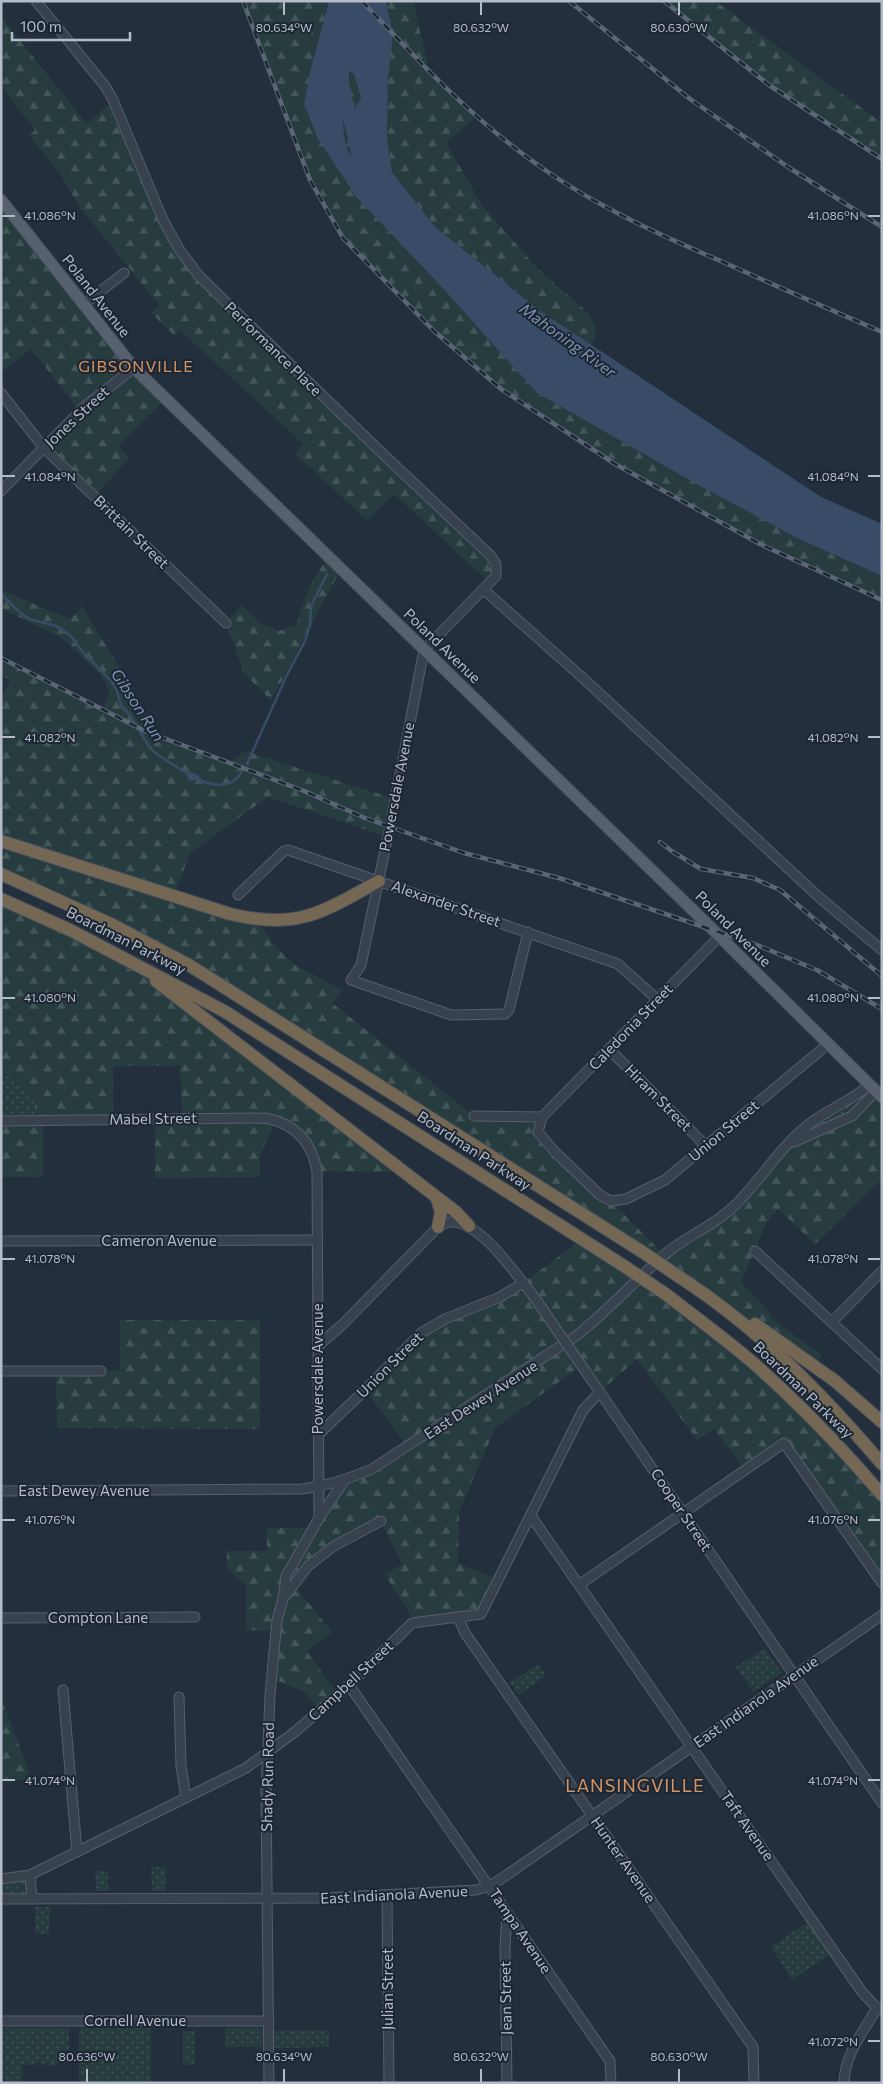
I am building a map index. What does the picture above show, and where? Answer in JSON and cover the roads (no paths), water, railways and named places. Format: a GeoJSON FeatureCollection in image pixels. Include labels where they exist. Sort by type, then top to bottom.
{"type":"FeatureCollection","features":[{"type":"Feature","properties":{"kind":"highway"},"geometry":{"type":"LineString","coordinates":[[1,841],[230,914],[266,921],[292,920],[315,914],[378,881]]}},
{"type":"Feature","properties":{"kind":"highway","name":"Boardman Parkway"},"geometry":{"type":"LineString","coordinates":[[1,874],[113,924],[189,965],[700,1290],[760,1337],[790,1365],[882,1464]]}},
{"type":"Feature","properties":{"kind":"highway","name":"Boardman Parkway"},"geometry":{"type":"LineString","coordinates":[[1,899],[110,950],[224,1011],[667,1295],[726,1340],[777,1384],[833,1440],[882,1495]]}},
{"type":"Feature","properties":{"kind":"highway"},"geometry":{"type":"LineString","coordinates":[[110,950],[160,983],[456,1212],[469,1226]]}},
{"type":"Feature","properties":{"kind":"highway"},"geometry":{"type":"LineString","coordinates":[[437,1198],[441,1212],[438,1227]]}},
{"type":"Feature","properties":{"kind":"highway"},"geometry":{"type":"LineString","coordinates":[[700,1290],[770,1334],[835,1382],[882,1422]]}},
{"type":"Feature","properties":{"kind":"main road","name":"Poland Avenue"},"geometry":{"type":"LineString","coordinates":[[1,200],[134,368],[876,1091]]}},
{"type":"Feature","properties":{"kind":"street","name":"Performance Place"},"geometry":{"type":"LineString","coordinates":[[36,1],[94,73],[113,100],[163,220],[190,265],[211,289],[494,559],[498,570],[496,576],[424,650]]}},
{"type":"Feature","properties":{"kind":"street"},"geometry":{"type":"LineString","coordinates":[[83,305],[124,273]]}},
{"type":"Feature","properties":{"kind":"street","name":"Jones Street"},"geometry":{"type":"LineString","coordinates":[[1,491],[86,405],[134,368]]}},
{"type":"Feature","properties":{"kind":"street","name":"Brittain Street"},"geometry":{"type":"LineString","coordinates":[[1,394],[44,448],[226,623]]}},
{"type":"Feature","properties":{"kind":"street"},"geometry":{"type":"LineString","coordinates":[[484,590],[584,679],[820,898],[882,950]]}},
{"type":"Feature","properties":{"kind":"street","name":"Powersdale Avenue"},"geometry":{"type":"LineString","coordinates":[[424,650],[361,965],[350,980],[451,1015],[505,1014],[509,1010],[528,932]]}},
{"type":"Feature","properties":{"kind":"street","name":"Alexander Street"},"geometry":{"type":"LineString","coordinates":[[238,895],[286,850],[618,964],[658,1000]]}},
{"type":"Feature","properties":{"kind":"street","name":"Caledonia Street"},"geometry":{"type":"LineString","coordinates":[[542,1117],[720,937]]}},
{"type":"Feature","properties":{"kind":"street","name":"Union Street"},"geometry":{"type":"LineString","coordinates":[[542,1117],[538,1128],[540,1137],[600,1195],[611,1201],[626,1199],[662,1182],[828,1044]]}},
{"type":"Feature","properties":{"kind":"street","name":"Hiram Street"},"geometry":{"type":"LineString","coordinates":[[610,1050],[706,1146]]}},
{"type":"Feature","properties":{"kind":"street"},"geometry":{"type":"LineString","coordinates":[[789,1144],[852,1116],[876,1091]]}},
{"type":"Feature","properties":{"kind":"street","name":"East Dewey Avenue"},"geometry":{"type":"LineString","coordinates":[[1,1491],[283,1490],[319,1487],[346,1480],[386,1462],[576,1336],[598,1319],[668,1252],[708,1227],[733,1207],[809,1124],[858,1096],[876,1091]]}},
{"type":"Feature","properties":{"kind":"street"},"geometry":{"type":"LineString","coordinates":[[474,1116],[542,1117]]}},
{"type":"Feature","properties":{"kind":"street","name":"Mabel Street"},"geometry":{"type":"LineString","coordinates":[[1,1121],[243,1117],[275,1120],[291,1127],[300,1135]]}},
{"type":"Feature","properties":{"kind":"street","name":"Powersdale Avenue"},"geometry":{"type":"LineString","coordinates":[[283,1599],[286,1576],[319,1518],[317,1170],[313,1154],[300,1135]]}},
{"type":"Feature","properties":{"kind":"street"},"geometry":{"type":"LineString","coordinates":[[318,1346],[343,1324],[438,1227],[453,1222],[469,1226]]}},
{"type":"Feature","properties":{"kind":"street","name":"Cooper Street"},"geometry":{"type":"LineString","coordinates":[[469,1226],[502,1258],[532,1294],[882,1803]]}},
{"type":"Feature","properties":{"kind":"street","name":"Cameron Avenue"},"geometry":{"type":"LineString","coordinates":[[1,1242],[318,1240]]}},
{"type":"Feature","properties":{"kind":"street"},"geometry":{"type":"LineString","coordinates":[[755,1251],[882,1369]]}},
{"type":"Feature","properties":{"kind":"street"},"geometry":{"type":"LineString","coordinates":[[832,1322],[882,1270]]}},
{"type":"Feature","properties":{"kind":"street","name":"Union Street"},"geometry":{"type":"LineString","coordinates":[[319,1434],[421,1333],[445,1318],[500,1297],[523,1283]]}},
{"type":"Feature","properties":{"kind":"street"},"geometry":{"type":"LineString","coordinates":[[1,1371],[101,1371]]}},
{"type":"Feature","properties":{"kind":"street","name":"Campbell Street"},"geometry":{"type":"LineString","coordinates":[[1,1879],[30,1875],[246,1768],[296,1731],[349,1685],[412,1623],[481,1614],[532,1516],[583,1410],[600,1392]]}},
{"type":"Feature","properties":{"kind":"street"},"geometry":{"type":"LineString","coordinates":[[580,1585],[784,1443],[882,1583]]}},
{"type":"Feature","properties":{"kind":"street"},"geometry":{"type":"LineString","coordinates":[[319,1518],[346,1480]]}},
{"type":"Feature","properties":{"kind":"street","name":"Taft Avenue"},"geometry":{"type":"LineString","coordinates":[[532,1516],[862,1992],[879,2009]]}},
{"type":"Feature","properties":{"kind":"street","name":"Shady Run Road"},"geometry":{"type":"LineString","coordinates":[[269,2083],[267,1753],[275,1641],[283,1599],[308,1566],[320,1555],[381,1521]]}},
{"type":"Feature","properties":{"kind":"street","name":"East Indianola Avenue"},"geometry":{"type":"LineString","coordinates":[[1,1899],[267,1899],[387,1896],[460,1892],[489,1886],[882,1615]]}},
{"type":"Feature","properties":{"kind":"street","name":"Compton Lane"},"geometry":{"type":"LineString","coordinates":[[1,1618],[195,1617]]}},
{"type":"Feature","properties":{"kind":"street","name":"Hunter Avenue"},"geometry":{"type":"LineString","coordinates":[[458,1617],[465,1633],[753,2048],[754,2083]]}},
{"type":"Feature","properties":{"kind":"street","name":"Tampa Avenue"},"geometry":{"type":"LineString","coordinates":[[349,1685],[610,2061],[611,2083]]}},
{"type":"Feature","properties":{"kind":"street"},"geometry":{"type":"LineString","coordinates":[[63,1690],[77,1852]]}},
{"type":"Feature","properties":{"kind":"street"},"geometry":{"type":"LineString","coordinates":[[179,1697],[181,1766],[186,1798]]}},
{"type":"Feature","properties":{"kind":"street"},"geometry":{"type":"LineString","coordinates":[[30,1875],[32,1899]]}},
{"type":"Feature","properties":{"kind":"street","name":"Julian Street"},"geometry":{"type":"LineString","coordinates":[[387,1896],[389,2083]]}},
{"type":"Feature","properties":{"kind":"street","name":"Jean Street"},"geometry":{"type":"LineString","coordinates":[[507,1914],[505,1948],[507,2083]]}},
{"type":"Feature","properties":{"kind":"street"},"geometry":{"type":"LineString","coordinates":[[844,2083],[844,2070],[848,2057],[879,2009]]}},
{"type":"Feature","properties":{"kind":"street","name":"Cornell Avenue"},"geometry":{"type":"LineString","coordinates":[[1,2021],[269,2021]]}},
{"type":"Feature","properties":{"kind":"water"},"geometry":{"type":"Polygon","coordinates":[[[329,1],[386,1],[393,34],[388,81],[387,138],[392,172],[435,227],[539,310],[821,497],[882,524],[882,576],[797,538],[700,486],[537,393],[438,283],[357,198],[318,139],[304,104],[311,68],[329,1]],[[346,71],[344,78],[343,116],[345,142],[352,156],[356,148],[357,116],[355,107],[361,99],[354,74],[346,71]]]}},
{"type":"Feature","properties":{"kind":"water"},"geometry":{"type":"Polygon","coordinates":[[[188,771],[198,775],[201,779],[189,781],[187,777],[188,771]]]}},
{"type":"Feature","properties":{"kind":"waterway","name":"Mahoning River"},"geometry":{"type":"LineString","coordinates":[[342,74],[342,83],[360,161]]}},
{"type":"Feature","properties":{"kind":"waterway","name":"Gibson Run"},"geometry":{"type":"LineString","coordinates":[[247,764],[286,677],[305,641],[310,625],[311,606],[327,574]]}},
{"type":"Feature","properties":{"kind":"waterway","name":"Gibson Run"},"geometry":{"type":"LineString","coordinates":[[1,594],[29,619],[56,626],[70,635],[82,651],[111,681],[117,691],[121,706],[129,714],[150,748],[188,774]]}},
{"type":"Feature","properties":{"kind":"waterway","name":"Gibson Run"},"geometry":{"type":"LineString","coordinates":[[197,779],[221,785],[232,782],[241,773]]}},
{"type":"Feature","properties":{"kind":"railway"},"geometry":{"type":"LineString","coordinates":[[243,1],[310,180],[343,238],[434,331],[501,389],[615,464],[760,544],[882,600]]}},
{"type":"Feature","properties":{"kind":"railway"},"geometry":{"type":"LineString","coordinates":[[362,1],[427,69],[472,112],[520,152],[566,184],[609,209],[654,231],[882,332]]}},
{"type":"Feature","properties":{"kind":"railway"},"geometry":{"type":"LineString","coordinates":[[569,1],[690,99],[788,167],[882,227]]}},
{"type":"Feature","properties":{"kind":"railway"},"geometry":{"type":"LineString","coordinates":[[664,1],[769,85],[882,159]]}},
{"type":"Feature","properties":{"kind":"railway"},"geometry":{"type":"LineString","coordinates":[[1,658],[145,731],[304,791],[365,818],[464,853],[559,878],[757,945],[817,970],[882,1009]]}},
{"type":"Feature","properties":{"kind":"railway"},"geometry":{"type":"LineString","coordinates":[[660,842],[701,869],[753,878],[780,890],[882,976]]}},
{"type":"Feature","properties":{"kind":"district","name":"GIBSONVILLE"},"geometry":{"type":"Point","coordinates":[136,366]}},
{"type":"Feature","properties":{"kind":"district","name":"LANSINGVILLE"},"geometry":{"type":"Point","coordinates":[635,1786]}}]}
